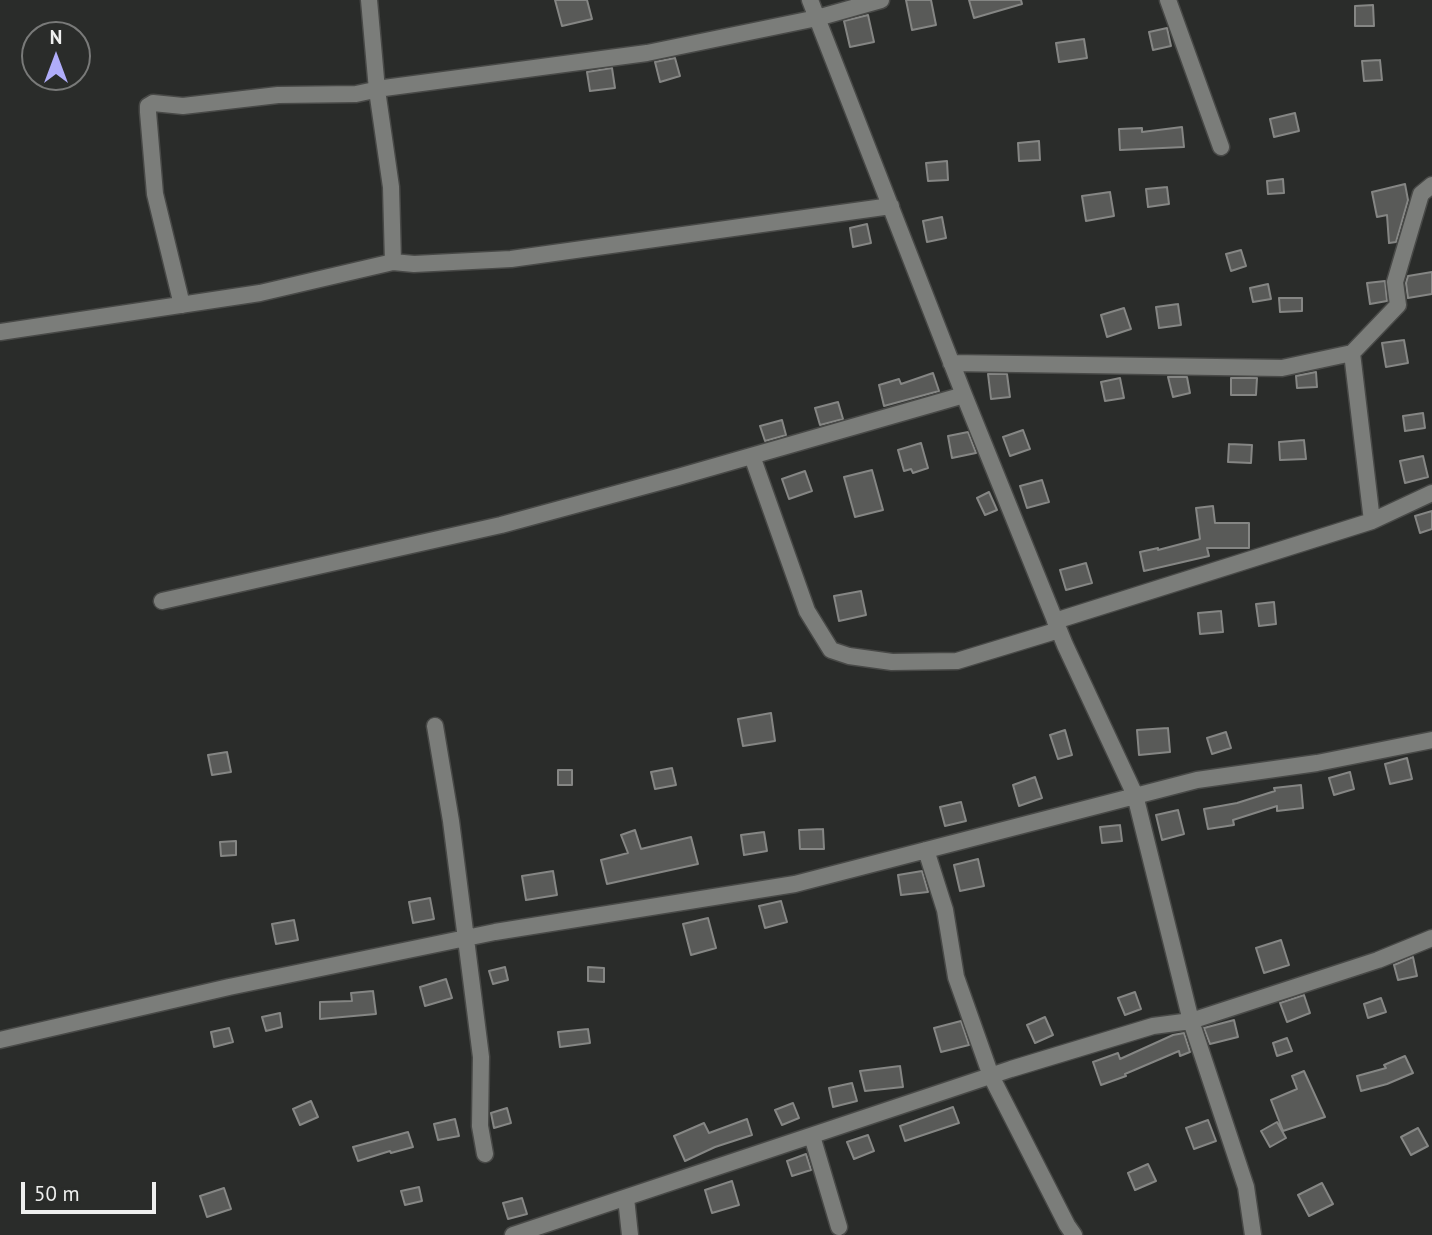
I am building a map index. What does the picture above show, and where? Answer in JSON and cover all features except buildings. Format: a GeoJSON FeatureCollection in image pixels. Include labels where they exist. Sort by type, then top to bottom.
{"type":"FeatureCollection","features":[{"type":"Feature","properties":{"kind":"street"},"geometry":{"type":"LineString","coordinates":[[369,0],[377,90],[391,187],[394,262]]}},
{"type":"Feature","properties":{"kind":"street"},"geometry":{"type":"LineString","coordinates":[[810,0],[1057,626],[1135,795],[1191,1021],[1247,1187],[1253,1235]]}},
{"type":"Feature","properties":{"kind":"street"},"geometry":{"type":"LineString","coordinates":[[182,305],[155,194],[148,106],[153,103],[183,106],[278,95],[356,94],[647,53],[817,18],[881,0]]}},
{"type":"Feature","properties":{"kind":"street"},"geometry":{"type":"LineString","coordinates":[[1168,0],[1222,147]]}},
{"type":"Feature","properties":{"kind":"street"},"geometry":{"type":"LineString","coordinates":[[951,363],[1282,368],[1352,354],[1398,305],[1395,282],[1421,194],[1432,185]]}},
{"type":"Feature","properties":{"kind":"street"},"geometry":{"type":"LineString","coordinates":[[0,332],[260,293],[394,262],[414,264],[511,259],[891,206]]}},
{"type":"Feature","properties":{"kind":"street"},"geometry":{"type":"LineString","coordinates":[[1352,354],[1372,521]]}},
{"type":"Feature","properties":{"kind":"street"},"geometry":{"type":"LineString","coordinates":[[162,601],[501,525],[964,395]]}},
{"type":"Feature","properties":{"kind":"street"},"geometry":{"type":"LineString","coordinates":[[751,456],[807,611],[831,650],[849,656],[892,662],[957,660],[1372,521],[1432,493]]}},
{"type":"Feature","properties":{"kind":"street"},"geometry":{"type":"LineString","coordinates":[[435,726],[481,1057],[480,1126],[485,1154]]}},
{"type":"Feature","properties":{"kind":"street"},"geometry":{"type":"LineString","coordinates":[[0,1040],[229,987],[466,938],[795,884],[1197,780],[1317,763],[1432,740]]}},
{"type":"Feature","properties":{"kind":"street"},"geometry":{"type":"LineString","coordinates":[[926,850],[945,910],[956,977],[991,1076],[1074,1235]]}},
{"type":"Feature","properties":{"kind":"street"},"geometry":{"type":"LineString","coordinates":[[513,1235],[991,1076],[1153,1026],[1191,1021],[1378,960],[1432,938]]}},
{"type":"Feature","properties":{"kind":"street"},"geometry":{"type":"LineString","coordinates":[[813,1136],[839,1227]]}},
{"type":"Feature","properties":{"kind":"street"},"geometry":{"type":"LineString","coordinates":[[626,1198],[630,1235]]}}]}
